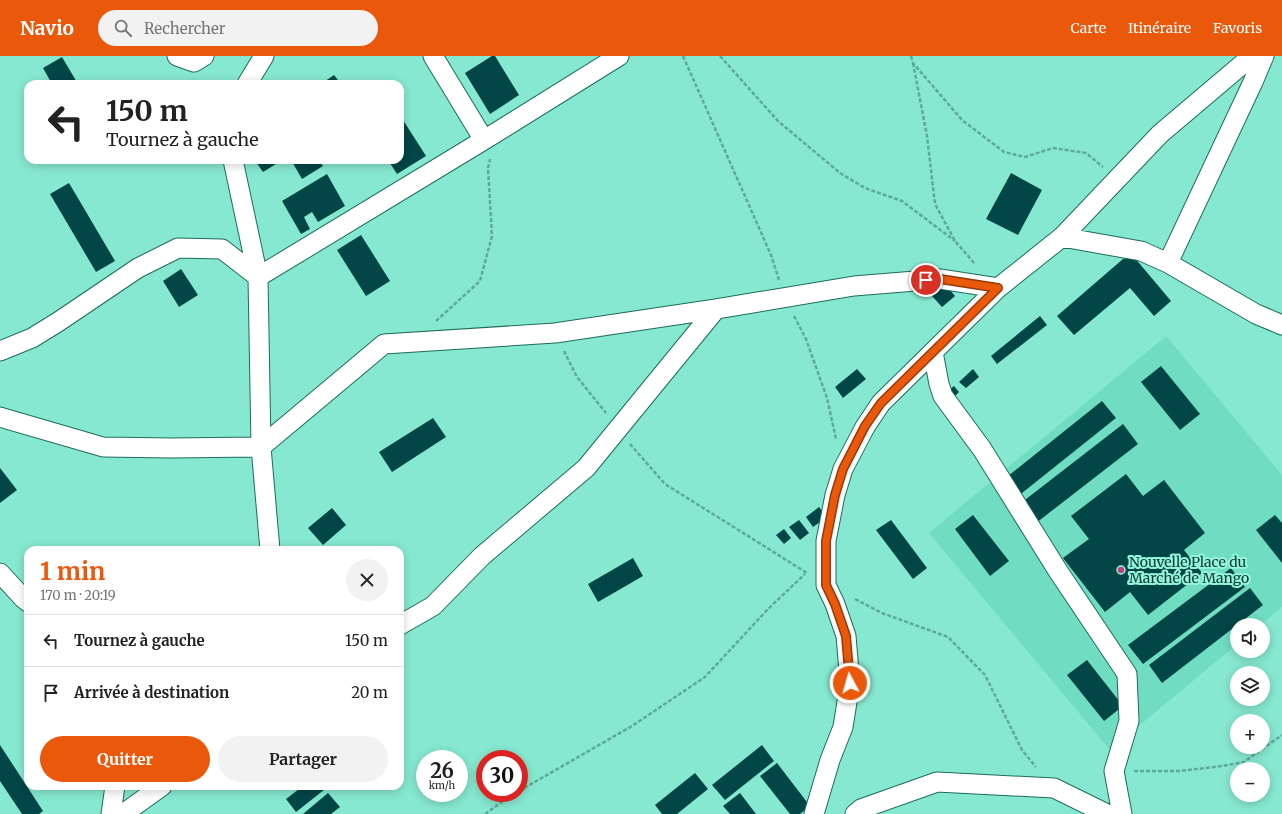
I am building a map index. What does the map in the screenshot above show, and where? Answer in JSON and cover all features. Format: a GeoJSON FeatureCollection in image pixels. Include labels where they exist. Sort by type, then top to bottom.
{"type":"FeatureCollection","features":[{"type":"Feature","properties":{"kind":"street"},"geometry":{"type":"LineString","coordinates":[[177,56],[194,62],[204,56]]}},
{"type":"Feature","properties":{"kind":"street"},"geometry":{"type":"LineString","coordinates":[[249,80],[264,56]]}},
{"type":"Feature","properties":{"kind":"street"},"geometry":{"type":"LineString","coordinates":[[434,56],[490,137]]}},
{"type":"Feature","properties":{"kind":"street"},"geometry":{"type":"LineString","coordinates":[[258,278],[490,137],[619,56]]}},
{"type":"Feature","properties":{"kind":"street"},"geometry":{"type":"LineString","coordinates":[[814,814],[830,760],[843,727],[850,683],[846,636],[835,604],[826,585],[826,541],[835,495],[843,469],[865,426],[881,403],[998,288],[1062,237],[1160,134],[1252,56]]}},
{"type":"Feature","properties":{"kind":"street"},"geometry":{"type":"LineString","coordinates":[[1168,263],[1264,56]]}},
{"type":"Feature","properties":{"kind":"street"},"geometry":{"type":"LineString","coordinates":[[234,164],[258,278],[261,447],[270,546]]}},
{"type":"Feature","properties":{"kind":"street"},"geometry":{"type":"LineString","coordinates":[[1062,237],[1141,251],[1168,263],[1256,314],[1282,325]]}},
{"type":"Feature","properties":{"kind":"street"},"geometry":{"type":"LineString","coordinates":[[0,351],[32,338],[138,268],[178,248],[222,249],[258,278]]}},
{"type":"Feature","properties":{"kind":"street"},"geometry":{"type":"LineString","coordinates":[[0,417],[103,447],[261,447],[384,344],[555,333],[716,309],[854,286],[940,279],[998,288]]}},
{"type":"Feature","properties":{"kind":"street"},"geometry":{"type":"LineString","coordinates":[[404,622],[433,606],[482,556],[586,468],[716,309]]}},
{"type":"Feature","properties":{"kind":"street"},"geometry":{"type":"LineString","coordinates":[[933,352],[939,384],[943,396],[982,449],[1058,572],[1127,674],[1129,721],[1114,771],[1122,814]]}},
{"type":"Feature","properties":{"kind":"street"},"geometry":{"type":"LineString","coordinates":[[0,573],[24,599]]}},
{"type":"Feature","properties":{"kind":"street"},"geometry":{"type":"LineString","coordinates":[[855,814],[861,809],[937,782],[1054,788],[1107,814]]}},
{"type":"Feature","properties":{"kind":"street"},"geometry":{"type":"LineString","coordinates":[[111,814],[114,790]]}},
{"type":"Feature","properties":{"kind":"street"},"geometry":{"type":"LineString","coordinates":[[123,814],[156,790]]}},
{"type":"Feature","properties":{"kind":"path"},"geometry":{"type":"LineString","coordinates":[[683,56],[772,255],[784,298],[806,339],[827,398],[843,469]]}},
{"type":"Feature","properties":{"kind":"path"},"geometry":{"type":"LineString","coordinates":[[720,56],[778,121],[840,173],[865,188],[902,201],[955,242],[976,265]]}},
{"type":"Feature","properties":{"kind":"path"},"geometry":{"type":"LineString","coordinates":[[911,56],[927,136],[935,204],[955,242]]}},
{"type":"Feature","properties":{"kind":"path"},"geometry":{"type":"LineString","coordinates":[[913,63],[962,120],[1004,152],[1025,157],[1053,148],[1086,153],[1117,179]]}},
{"type":"Feature","properties":{"kind":"path"},"geometry":{"type":"LineString","coordinates":[[410,343],[480,281],[492,236],[488,168],[490,137]]}},
{"type":"Feature","properties":{"kind":"path"},"geometry":{"type":"LineString","coordinates":[[555,333],[578,376],[618,429],[665,484],[826,585]]}},
{"type":"Feature","properties":{"kind":"path"},"geometry":{"type":"LineString","coordinates":[[528,786],[632,726],[704,677],[768,609],[825,554]]}},
{"type":"Feature","properties":{"kind":"path"},"geometry":{"type":"LineString","coordinates":[[854,599],[882,613],[948,637],[985,675],[1022,750],[1054,788]]}},
{"type":"Feature","properties":{"kind":"path"},"geometry":{"type":"LineString","coordinates":[[1114,771],[1180,771],[1244,762],[1282,735]]}},
{"type":"Feature","properties":{"kind":"path"},"geometry":{"type":"LineString","coordinates":[[485,814],[502,802]]}},
{"type":"Feature","properties":{"kind":"shaded area","name":"Nouvelle Place du Marché de Mango"},"geometry":{"type":"Polygon","coordinates":[[[1166,336],[1282,475],[1282,607],[1269,618],[1230,618],[1230,650],[1110,750],[929,533],[1166,336]]]}},
{"type":"Feature","properties":{"kind":"building"},"geometry":{"type":"Polygon","coordinates":[[[492,56],[495,56],[519,95],[490,114],[465,73],[492,56]]]}},
{"type":"Feature","properties":{"kind":"building"},"geometry":{"type":"Polygon","coordinates":[[[62,57],[76,80],[50,80],[43,68],[62,57]]]}},
{"type":"Feature","properties":{"kind":"building"},"geometry":{"type":"Polygon","coordinates":[[[334,75],[338,80],[327,80],[334,75]]]}},
{"type":"Feature","properties":{"kind":"building"},"geometry":{"type":"Polygon","coordinates":[[[404,122],[426,156],[397,174],[391,164],[404,164],[404,122]]]}},
{"type":"Feature","properties":{"kind":"building"},"geometry":{"type":"Polygon","coordinates":[[[257,164],[276,164],[263,172],[257,164]]]}},
{"type":"Feature","properties":{"kind":"building"},"geometry":{"type":"Polygon","coordinates":[[[293,164],[322,164],[323,166],[302,179],[293,164]]]}},
{"type":"Feature","properties":{"kind":"building"},"geometry":{"type":"Polygon","coordinates":[[[1011,173],[1042,190],[1018,235],[986,219],[1011,173]]]}},
{"type":"Feature","properties":{"kind":"building"},"geometry":{"type":"Polygon","coordinates":[[[327,174],[345,206],[318,222],[312,212],[304,217],[310,229],[301,234],[282,201],[327,174]]]}},
{"type":"Feature","properties":{"kind":"building"},"geometry":{"type":"Polygon","coordinates":[[[69,183],[115,261],[96,272],[50,194],[69,183]]]}},
{"type":"Feature","properties":{"kind":"building"},"geometry":{"type":"Polygon","coordinates":[[[361,235],[390,281],[366,296],[337,250],[361,235]]]}},
{"type":"Feature","properties":{"kind":"building"},"geometry":{"type":"Polygon","coordinates":[[[1134,257],[1171,301],[1154,316],[1130,288],[1074,335],[1057,316],[1123,259],[1134,257]]]}},
{"type":"Feature","properties":{"kind":"building"},"geometry":{"type":"Polygon","coordinates":[[[181,269],[198,295],[179,307],[163,281],[181,269]]]}},
{"type":"Feature","properties":{"kind":"building"},"geometry":{"type":"Polygon","coordinates":[[[946,285],[955,296],[942,307],[932,296],[946,285]]]}},
{"type":"Feature","properties":{"kind":"building"},"geometry":{"type":"Polygon","coordinates":[[[1040,316],[1047,325],[997,364],[991,356],[1040,316]]]}},
{"type":"Feature","properties":{"kind":"building"},"geometry":{"type":"Polygon","coordinates":[[[1161,366],[1200,414],[1180,430],[1141,382],[1161,366]]]}},
{"type":"Feature","properties":{"kind":"building"},"geometry":{"type":"Polygon","coordinates":[[[857,369],[866,379],[843,398],[835,387],[857,369]]]}},
{"type":"Feature","properties":{"kind":"building"},"geometry":{"type":"Polygon","coordinates":[[[973,369],[979,377],[966,388],[959,382],[973,369]]]}},
{"type":"Feature","properties":{"kind":"building"},"geometry":{"type":"Polygon","coordinates":[[[954,386],[959,392],[950,401],[944,394],[954,386]]]}},
{"type":"Feature","properties":{"kind":"building"},"geometry":{"type":"Polygon","coordinates":[[[1102,401],[1116,418],[1017,497],[1003,480],[1102,401]]]}},
{"type":"Feature","properties":{"kind":"building"},"geometry":{"type":"Polygon","coordinates":[[[433,418],[446,437],[392,472],[379,452],[433,418]]]}},
{"type":"Feature","properties":{"kind":"building"},"geometry":{"type":"Polygon","coordinates":[[[1123,424],[1138,444],[1036,523],[1021,503],[1123,424]]]}},
{"type":"Feature","properties":{"kind":"building"},"geometry":{"type":"Polygon","coordinates":[[[0,468],[17,490],[0,503],[0,468]]]}},
{"type":"Feature","properties":{"kind":"building"},"geometry":{"type":"Polygon","coordinates":[[[1126,474],[1143,496],[1164,480],[1205,533],[1184,550],[1202,573],[1148,615],[1130,592],[1105,612],[1063,558],[1089,539],[1071,516],[1126,474]]]}},
{"type":"Feature","properties":{"kind":"building"},"geometry":{"type":"Polygon","coordinates":[[[819,507],[827,517],[813,527],[806,517],[819,507]]]}},
{"type":"Feature","properties":{"kind":"building"},"geometry":{"type":"Polygon","coordinates":[[[332,508],[346,525],[323,545],[308,528],[332,508]]]}},
{"type":"Feature","properties":{"kind":"building"},"geometry":{"type":"Polygon","coordinates":[[[973,515],[1009,561],[990,576],[955,529],[973,515]]]}},
{"type":"Feature","properties":{"kind":"building"},"geometry":{"type":"Polygon","coordinates":[[[1275,515],[1282,523],[1282,563],[1256,530],[1275,515]]]}},
{"type":"Feature","properties":{"kind":"building"},"geometry":{"type":"Polygon","coordinates":[[[799,520],[809,533],[800,540],[789,527],[799,520]]]}},
{"type":"Feature","properties":{"kind":"building"},"geometry":{"type":"Polygon","coordinates":[[[891,520],[927,568],[913,579],[876,530],[891,520]]]}},
{"type":"Feature","properties":{"kind":"building"},"geometry":{"type":"Polygon","coordinates":[[[784,529],[791,538],[784,544],[776,535],[784,529]]]}},
{"type":"Feature","properties":{"kind":"building"},"geometry":{"type":"Polygon","coordinates":[[[633,558],[643,576],[598,602],[588,584],[633,558]]]}},
{"type":"Feature","properties":{"kind":"building"},"geometry":{"type":"Polygon","coordinates":[[[1231,568],[1245,587],[1143,664],[1128,645],[1231,568]]]}},
{"type":"Feature","properties":{"kind":"building"},"geometry":{"type":"Polygon","coordinates":[[[1250,588],[1263,605],[1246,618],[1230,618],[1230,630],[1162,683],[1149,665],[1250,588]]]}},
{"type":"Feature","properties":{"kind":"building"},"geometry":{"type":"Polygon","coordinates":[[[1087,660],[1123,706],[1104,721],[1067,675],[1087,660]]]}},
{"type":"Feature","properties":{"kind":"building"},"geometry":{"type":"Polygon","coordinates":[[[0,745],[24,782],[24,790],[29,790],[43,811],[39,814],[22,814],[0,781],[0,745]]]}},
{"type":"Feature","properties":{"kind":"building"},"geometry":{"type":"Polygon","coordinates":[[[762,745],[774,761],[725,800],[712,785],[762,745]]]}},
{"type":"Feature","properties":{"kind":"building"},"geometry":{"type":"Polygon","coordinates":[[[777,763],[810,806],[800,814],[790,814],[760,776],[777,763]]]}},
{"type":"Feature","properties":{"kind":"building"},"geometry":{"type":"Polygon","coordinates":[[[695,773],[708,789],[677,814],[662,814],[655,805],[695,773]]]}},
{"type":"Feature","properties":{"kind":"building"},"geometry":{"type":"Polygon","coordinates":[[[298,790],[324,790],[296,812],[286,799],[298,790]]]}},
{"type":"Feature","properties":{"kind":"building"},"geometry":{"type":"Polygon","coordinates":[[[328,793],[340,807],[331,814],[303,814],[328,793]]]}},
{"type":"Feature","properties":{"kind":"building"},"geometry":{"type":"Polygon","coordinates":[[[740,793],[756,814],[730,814],[723,806],[740,793]]]}},
{"type":"Feature","properties":{"kind":"place","name":"Nouvelle Place du Marché de Mango"},"geometry":{"type":"Point","coordinates":[1121,570]}},
{"type":"Feature","properties":{"kind":"route"},"geometry":{"type":"LineString","coordinates":[[850,683],[846,636],[835,604],[826,585],[826,541],[835,495],[843,469],[865,426],[881,403],[998,288],[940,279],[926,280]]}}]}
